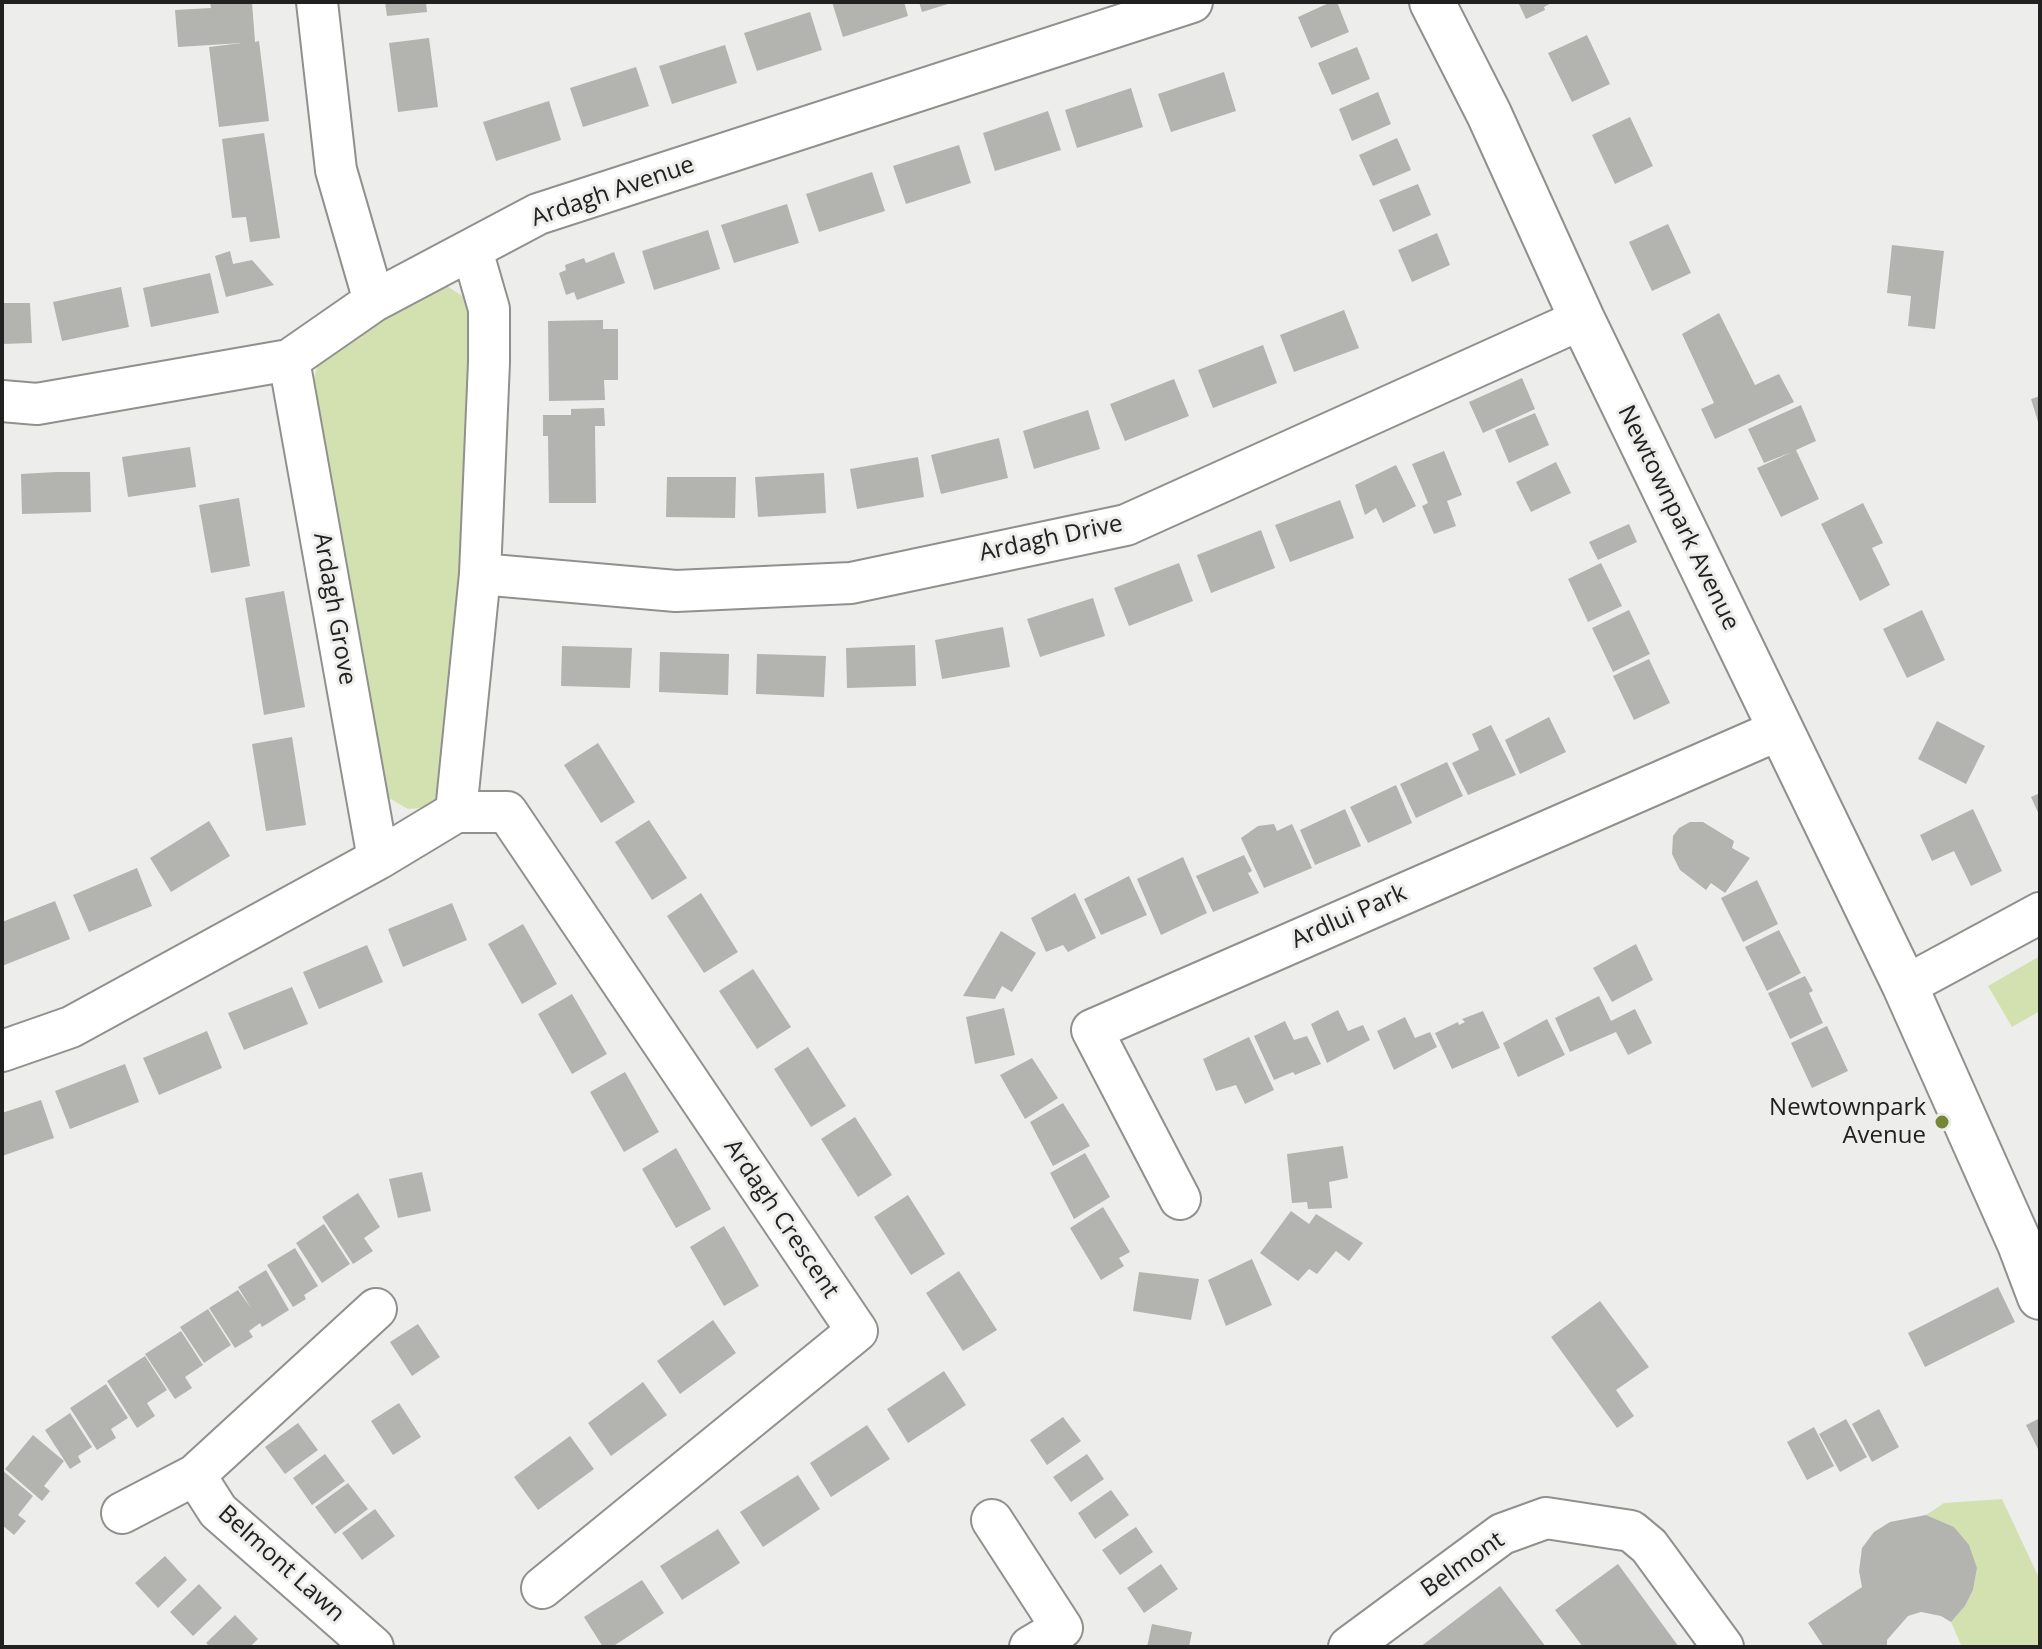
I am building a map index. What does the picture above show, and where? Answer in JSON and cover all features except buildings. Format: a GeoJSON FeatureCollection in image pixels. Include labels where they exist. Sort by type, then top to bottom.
{"type":"FeatureCollection","features":[{"type":"Feature","properties":{"kind":"main road","name":"Newtownpark Avenue"},"geometry":{"type":"LineString","coordinates":[[1432,2],[1489,114],[1582,319],[1905,986],[2020,1244],[2040,1297]]}},
{"type":"Feature","properties":{"kind":"street"},"geometry":{"type":"LineString","coordinates":[[317,2],[336,170],[374,301]]}},
{"type":"Feature","properties":{"kind":"street","name":"Ardagh Avenue"},"geometry":{"type":"LineString","coordinates":[[2,401],[37,404],[289,360],[374,301],[538,214],[1192,2]]}},
{"type":"Feature","properties":{"kind":"street"},"geometry":{"type":"LineString","coordinates":[[2,1051],[71,1027],[378,859],[456,812],[480,574],[489,309],[472,250]]}},
{"type":"Feature","properties":{"kind":"street","name":"Ardagh Drive"},"geometry":{"type":"LineString","coordinates":[[480,574],[676,591],[851,583],[1126,525],[1582,319]]}},
{"type":"Feature","properties":{"kind":"street","name":"Ardagh Grove"},"geometry":{"type":"LineString","coordinates":[[289,360],[378,859]]}},
{"type":"Feature","properties":{"kind":"street","name":"Ardlui Park"},"geometry":{"type":"LineString","coordinates":[[1180,1199],[1092,1030],[1781,729]]}},
{"type":"Feature","properties":{"kind":"street","name":"Ardagh Crescent"},"geometry":{"type":"LineString","coordinates":[[456,812],[507,812],[857,1331],[542,1588]]}},
{"type":"Feature","properties":{"kind":"street"},"geometry":{"type":"LineString","coordinates":[[1905,986],[2040,913]]}},
{"type":"Feature","properties":{"kind":"street"},"geometry":{"type":"LineString","coordinates":[[122,1513],[195,1475],[376,1309]]}},
{"type":"Feature","properties":{"kind":"street","name":"Belmont Lawn"},"geometry":{"type":"LineString","coordinates":[[195,1475],[218,1511],[373,1647]]}},
{"type":"Feature","properties":{"kind":"street","name":"Belmont"},"geometry":{"type":"LineString","coordinates":[[1349,1647],[1502,1534],[1546,1518],[1631,1531],[1649,1546],[1723,1647]]}},
{"type":"Feature","properties":{"kind":"street"},"geometry":{"type":"LineString","coordinates":[[992,1520],[1062,1628],[1030,1647]]}},
{"type":"Feature","properties":{"kind":"green space"},"geometry":{"type":"Polygon","coordinates":[[[447,286],[470,301],[476,331],[447,790],[434,807],[408,809],[382,794],[314,379],[319,358],[422,292],[447,286]]]}},
{"type":"Feature","properties":{"kind":"green space"},"geometry":{"type":"Polygon","coordinates":[[[2040,956],[2040,1011],[2012,1027],[1988,986],[2040,956]]]}},
{"type":"Feature","properties":{"kind":"green space"},"geometry":{"type":"Polygon","coordinates":[[[2002,1499],[2040,1580],[2040,1647],[1962,1647],[1951,1622],[1965,1606],[1973,1590],[1977,1568],[1954,1527],[1926,1515],[1944,1503],[2002,1499]]]}},
{"type":"Feature","properties":{"kind":"place","name":"Newtownpark Avenue"},"geometry":{"type":"Point","coordinates":[1942,1122]}}]}
